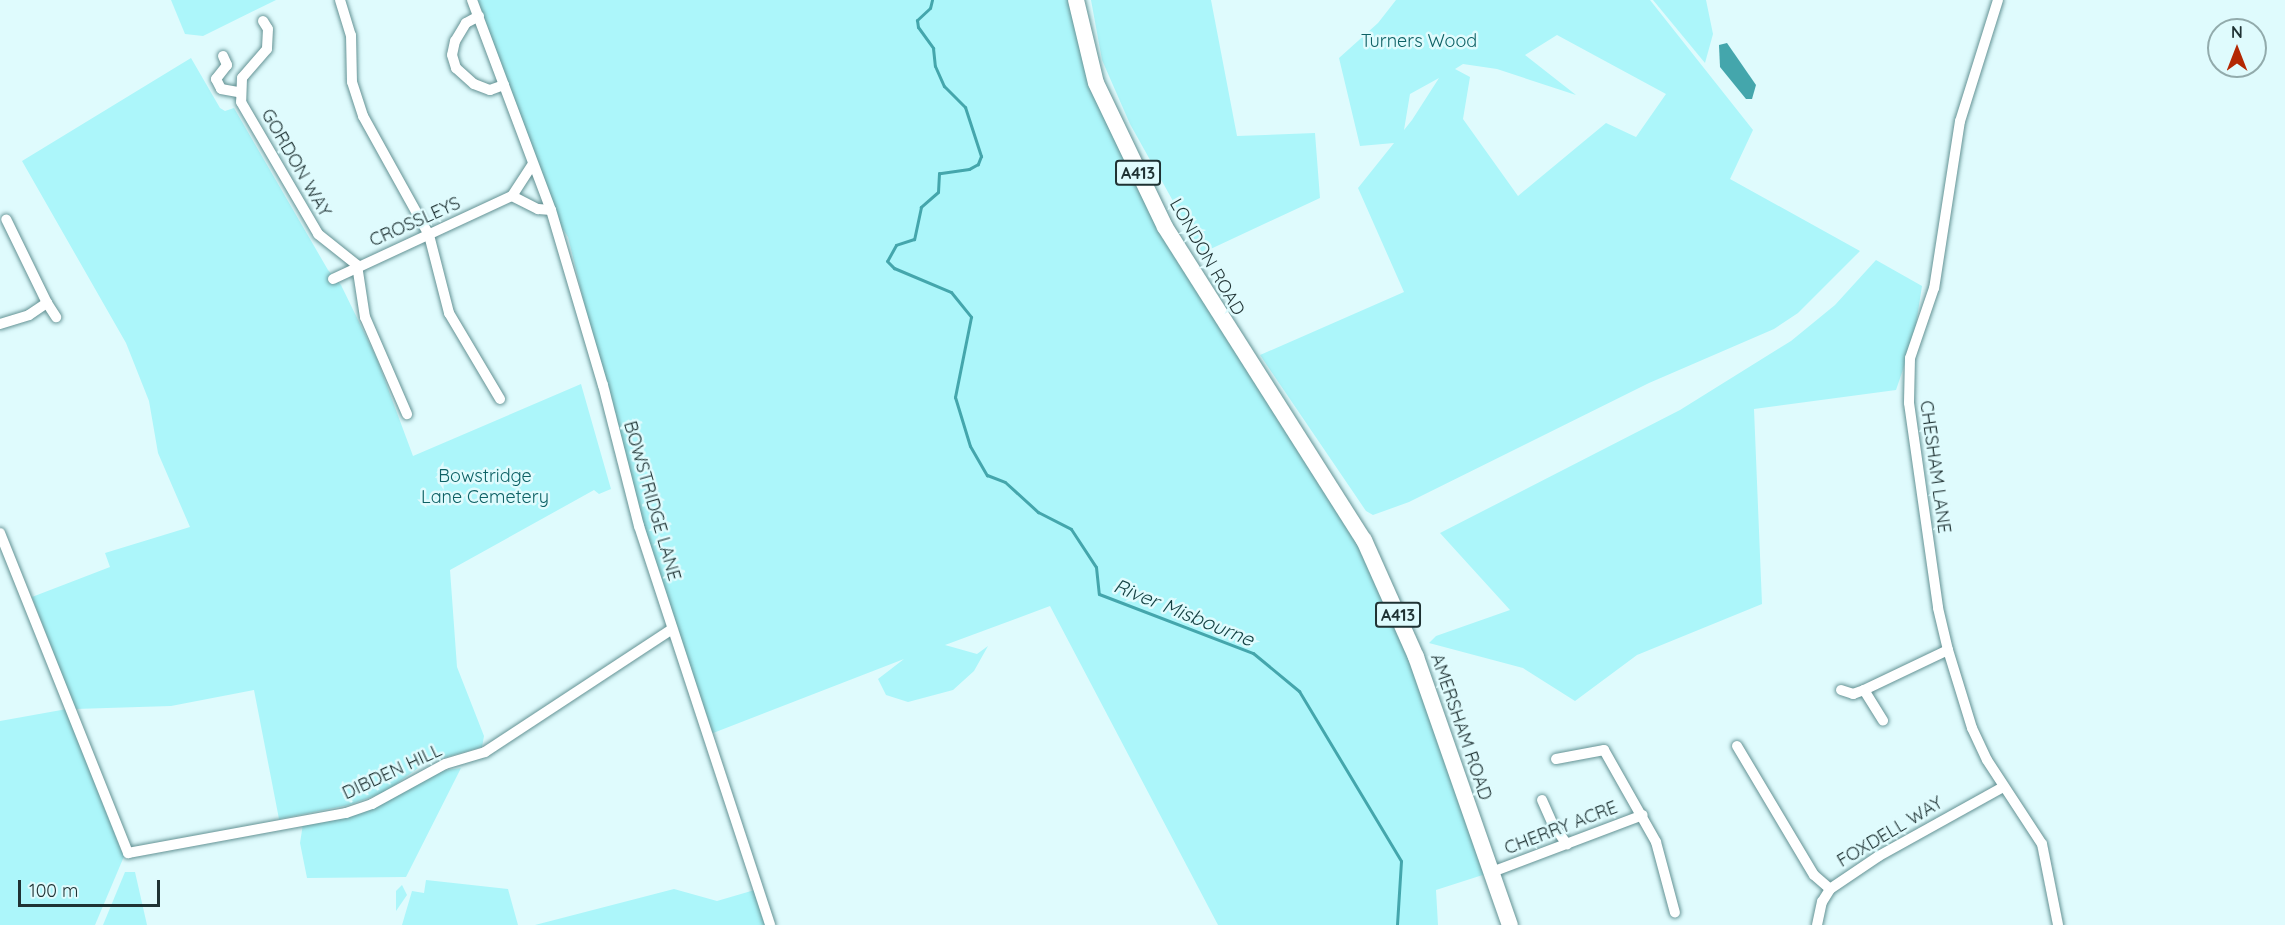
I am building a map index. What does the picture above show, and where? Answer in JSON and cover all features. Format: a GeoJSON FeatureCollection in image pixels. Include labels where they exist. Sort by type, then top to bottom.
{"type":"FeatureCollection","features":[{"type":"Feature","properties":{"kind":"highway","name":"LONDON ROAD"},"geometry":{"type":"LineString","coordinates":[[1076,0],[1096,83],[1165,227],[1229,333]]}},
{"type":"Feature","properties":{"kind":"highway","name":"AMERSHAM ROAD"},"geometry":{"type":"LineString","coordinates":[[1229,333],[1364,540],[1416,657],[1510,925]]}},
{"type":"Feature","properties":{"kind":"street"},"geometry":{"type":"LineString","coordinates":[[340,0],[351,35],[352,82],[363,116],[429,235],[449,313],[485,368],[500,399]]}},
{"type":"Feature","properties":{"kind":"street","name":"BOWSTRIDGE LANE"},"geometry":{"type":"LineString","coordinates":[[472,0],[551,210],[603,385],[639,526],[770,925]]}},
{"type":"Feature","properties":{"kind":"street","name":"CHESHAM LANE"},"geometry":{"type":"LineString","coordinates":[[1998,0],[1960,120],[1934,288],[1910,358],[1909,403],[1938,608],[1948,650],[1972,728],[2003,787],[2042,844],[2058,925]]}},
{"type":"Feature","properties":{"kind":"street"},"geometry":{"type":"LineString","coordinates":[[479,16],[466,23],[455,41],[452,55],[456,68],[474,84],[490,90],[504,85]]}},
{"type":"Feature","properties":{"kind":"street"},"geometry":{"type":"LineString","coordinates":[[223,56],[227,65],[216,80],[221,88],[238,92],[242,78],[267,49],[268,29],[263,21]]}},
{"type":"Feature","properties":{"kind":"street","name":"GORDON WAY"},"geometry":{"type":"LineString","coordinates":[[238,92],[318,234],[357,265]]}},
{"type":"Feature","properties":{"kind":"street"},"geometry":{"type":"LineString","coordinates":[[533,164],[512,196],[538,209],[551,210]]}},
{"type":"Feature","properties":{"kind":"street","name":"CROSSLEYS"},"geometry":{"type":"LineString","coordinates":[[333,279],[357,265],[429,235],[512,196]]}},
{"type":"Feature","properties":{"kind":"street"},"geometry":{"type":"LineString","coordinates":[[6,219],[46,303],[56,317]]}},
{"type":"Feature","properties":{"kind":"street"},"geometry":{"type":"LineString","coordinates":[[357,265],[365,317],[407,414]]}},
{"type":"Feature","properties":{"kind":"street"},"geometry":{"type":"LineString","coordinates":[[0,324],[29,315],[46,303]]}},
{"type":"Feature","properties":{"kind":"street","name":"DIBDEN HILL"},"geometry":{"type":"LineString","coordinates":[[0,533],[128,853],[346,813],[372,804],[445,764],[485,752],[672,629]]}},
{"type":"Feature","properties":{"kind":"street"},"geometry":{"type":"LineString","coordinates":[[1841,690],[1853,694],[1864,690],[1948,650]]}},
{"type":"Feature","properties":{"kind":"street"},"geometry":{"type":"LineString","coordinates":[[1864,690],[1883,721]]}},
{"type":"Feature","properties":{"kind":"street"},"geometry":{"type":"LineString","coordinates":[[1737,746],[1814,875],[1830,889]]}},
{"type":"Feature","properties":{"kind":"street","name":"CHERRY ACRE"},"geometry":{"type":"LineString","coordinates":[[1556,759],[1604,750],[1643,815],[1656,842],[1675,914]]}},
{"type":"Feature","properties":{"kind":"street","name":"FOXDELL WAY"},"geometry":{"type":"LineString","coordinates":[[1817,925],[1821,902],[1830,889],[1879,856],[2003,787]]}},
{"type":"Feature","properties":{"kind":"street"},"geometry":{"type":"LineString","coordinates":[[1542,800],[1552,825],[1567,844]]}},
{"type":"Feature","properties":{"kind":"street","name":"CHERRY ACRE"},"geometry":{"type":"LineString","coordinates":[[1492,872],[1643,815]]}},
{"type":"Feature","properties":{"kind":"green space"},"geometry":{"type":"Polygon","coordinates":[[[171,0],[276,0],[203,36],[185,34],[171,0]]]}},
{"type":"Feature","properties":{"kind":"green space"},"geometry":{"type":"Polygon","coordinates":[[[478,0],[1071,0],[1096,83],[1174,243],[1364,540],[1492,872],[1436,890],[1438,925],[1218,925],[1050,606],[945,645],[977,654],[988,646],[974,671],[953,690],[908,702],[886,695],[878,679],[904,659],[708,735],[639,526],[568,237],[551,210],[478,0]]]}},
{"type":"Feature","properties":{"kind":"green space"},"geometry":{"type":"Polygon","coordinates":[[[1091,0],[1211,0],[1237,136],[1315,133],[1320,198],[1202,253],[1130,124],[1102,60],[1091,0]]]}},
{"type":"Feature","properties":{"kind":"green space","name":"Turners Wood"},"geometry":{"type":"Polygon","coordinates":[[[1396,0],[1650,0],[1753,130],[1730,179],[1860,251],[1798,313],[1774,329],[1649,383],[1409,502],[1373,515],[1366,511],[1260,355],[1404,292],[1358,188],[1394,143],[1360,146],[1339,58],[1378,23],[1396,0]],[[1557,35],[1525,55],[1576,95],[1497,69],[1463,64],[1455,69],[1470,77],[1463,119],[1518,196],[1606,123],[1636,137],[1666,94],[1557,35]],[[1439,78],[1410,94],[1404,130],[1412,120],[1439,78]]]}},
{"type":"Feature","properties":{"kind":"green space"},"geometry":{"type":"Polygon","coordinates":[[[1653,0],[1706,0],[1713,34],[1705,63],[1653,0]]]}},
{"type":"Feature","properties":{"kind":"green space","name":"Bowstridge Lane Cemetery"},"geometry":{"type":"Polygon","coordinates":[[[191,58],[220,108],[225,111],[234,108],[328,270],[341,285],[377,359],[413,456],[581,384],[611,489],[599,494],[594,490],[450,570],[457,667],[484,736],[482,747],[425,763],[385,792],[349,805],[279,819],[254,690],[171,706],[75,709],[32,597],[110,567],[105,553],[190,527],[158,453],[149,401],[126,343],[22,161],[191,58]]]}},
{"type":"Feature","properties":{"kind":"green space"},"geometry":{"type":"Polygon","coordinates":[[[1876,260],[1922,286],[1914,337],[1896,390],[1754,409],[1762,604],[1637,655],[1575,701],[1523,668],[1429,643],[1436,636],[1510,610],[1440,533],[1680,410],[1791,341],[1835,305],[1876,260]]]}},
{"type":"Feature","properties":{"kind":"green space"},"geometry":{"type":"Polygon","coordinates":[[[67,709],[125,854],[95,925],[0,925],[0,721],[67,709]]]}},
{"type":"Feature","properties":{"kind":"green space"},"geometry":{"type":"Polygon","coordinates":[[[461,768],[406,877],[307,878],[300,843],[303,824],[352,813],[440,771],[461,768]]]}},
{"type":"Feature","properties":{"kind":"green space"},"geometry":{"type":"Polygon","coordinates":[[[125,872],[135,872],[147,925],[103,925],[125,872]]]}},
{"type":"Feature","properties":{"kind":"green space"},"geometry":{"type":"Polygon","coordinates":[[[426,880],[508,889],[518,925],[402,925],[412,891],[424,893],[426,880]]]}},
{"type":"Feature","properties":{"kind":"green space"},"geometry":{"type":"Polygon","coordinates":[[[402,885],[407,895],[396,911],[396,891],[402,885]]]}},
{"type":"Feature","properties":{"kind":"green space"},"geometry":{"type":"Polygon","coordinates":[[[674,889],[717,901],[758,889],[770,925],[535,925],[674,889]]]}},
{"type":"Feature","properties":{"kind":"shaded area"},"geometry":{"type":"Polygon","coordinates":[[[1727,43],[1756,85],[1752,99],[1746,99],[1720,67],[1719,45],[1727,43]]]}},
{"type":"Feature","properties":{"kind":"waterway","name":"River Misbourne"},"geometry":{"type":"LineString","coordinates":[[932,0],[930,8],[917,20],[918,27],[933,48],[935,66],[944,86],[965,107],[981,156],[978,164],[969,169],[939,173],[938,192],[921,207],[914,239],[896,245],[887,261],[894,268],[951,292],[971,317],[955,397],[970,446],[987,475],[1005,482],[1038,512],[1071,529],[1096,567],[1099,594],[1253,653],[1299,691],[1401,861],[1397,925]]}}]}
